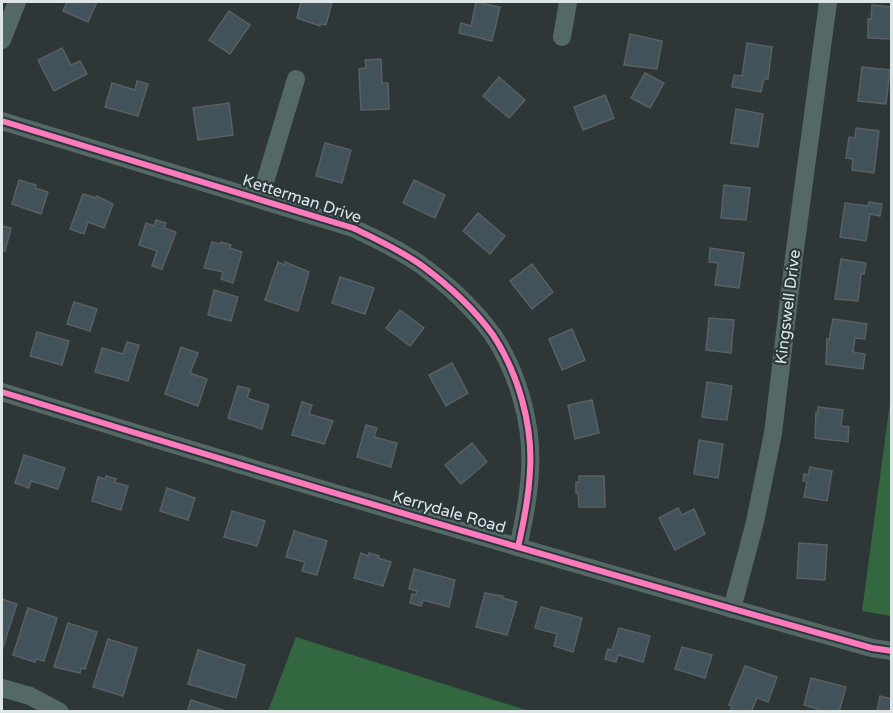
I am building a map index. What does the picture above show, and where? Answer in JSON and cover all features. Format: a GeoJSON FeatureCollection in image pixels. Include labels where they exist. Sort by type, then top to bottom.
{"type":"FeatureCollection","features":[{"type":"Feature","properties":{"kind":"street"},"geometry":{"type":"LineString","coordinates":[[2,40],[17,2]]}},
{"type":"Feature","properties":{"kind":"street"},"geometry":{"type":"LineString","coordinates":[[562,37],[568,2]]}},
{"type":"Feature","properties":{"kind":"street","name":"Kingswell Drive"},"geometry":{"type":"LineString","coordinates":[[732,609],[755,522],[773,433],[828,2]]}},
{"type":"Feature","properties":{"kind":"street"},"geometry":{"type":"LineString","coordinates":[[260,199],[296,79]]}},
{"type":"Feature","properties":{"kind":"street","name":"Ketterman Drive"},"geometry":{"type":"LineString","coordinates":[[2,121],[352,228],[388,245],[421,265],[451,290],[493,336],[509,365],[521,396],[529,435],[531,468],[518,547]]}},
{"type":"Feature","properties":{"kind":"street","name":"Kerrydale Road"},"geometry":{"type":"LineString","coordinates":[[2,392],[245,467],[518,547],[732,609],[872,648],[891,651]]}},
{"type":"Feature","properties":{"kind":"street"},"geometry":{"type":"LineString","coordinates":[[2,688],[30,696],[60,711]]}},
{"type":"Feature","properties":{"kind":"green space"},"geometry":{"type":"Polygon","coordinates":[[[891,395],[891,616],[862,611],[891,395]]]}},
{"type":"Feature","properties":{"kind":"green space"},"geometry":{"type":"Polygon","coordinates":[[[296,637],[529,711],[268,711],[296,637]]]}},
{"type":"Feature","properties":{"kind":"building"},"geometry":{"type":"Polygon","coordinates":[[[67,2],[97,2],[88,22],[63,11],[67,2]]]}},
{"type":"Feature","properties":{"kind":"building"},"geometry":{"type":"Polygon","coordinates":[[[301,2],[332,2],[326,25],[320,24],[320,26],[297,18],[301,2]]]}},
{"type":"Feature","properties":{"kind":"building"},"geometry":{"type":"Polygon","coordinates":[[[476,2],[500,7],[492,41],[459,33],[461,23],[471,26],[476,2]]]}},
{"type":"Feature","properties":{"kind":"building"},"geometry":{"type":"Polygon","coordinates":[[[872,5],[892,7],[892,39],[868,38],[868,19],[871,19],[872,5]]]}},
{"type":"Feature","properties":{"kind":"building"},"geometry":{"type":"Polygon","coordinates":[[[229,11],[250,25],[230,54],[209,40],[229,11]]]}},
{"type":"Feature","properties":{"kind":"building"},"geometry":{"type":"Polygon","coordinates":[[[630,34],[662,41],[657,69],[624,65],[630,34]]]}},
{"type":"Feature","properties":{"kind":"building"},"geometry":{"type":"Polygon","coordinates":[[[747,43],[772,47],[768,79],[764,79],[761,92],[732,87],[734,75],[742,76],[747,43]]]}},
{"type":"Feature","properties":{"kind":"building"},"geometry":{"type":"Polygon","coordinates":[[[62,48],[71,65],[80,61],[87,74],[54,91],[38,60],[62,48]]]}},
{"type":"Feature","properties":{"kind":"building"},"geometry":{"type":"Polygon","coordinates":[[[381,59],[382,83],[388,83],[389,109],[361,110],[359,69],[366,68],[365,60],[381,59]]]}},
{"type":"Feature","properties":{"kind":"building"},"geometry":{"type":"Polygon","coordinates":[[[862,67],[890,70],[886,104],[858,101],[862,67]]]}},
{"type":"Feature","properties":{"kind":"building"},"geometry":{"type":"Polygon","coordinates":[[[645,73],[664,83],[650,108],[631,98],[645,73]]]}},
{"type":"Feature","properties":{"kind":"building"},"geometry":{"type":"Polygon","coordinates":[[[499,77],[525,100],[509,118],[483,96],[499,77]]]}},
{"type":"Feature","properties":{"kind":"building"},"geometry":{"type":"Polygon","coordinates":[[[137,81],[148,84],[138,116],[105,107],[112,83],[135,90],[137,81]]]}},
{"type":"Feature","properties":{"kind":"building"},"geometry":{"type":"Polygon","coordinates":[[[605,95],[614,118],[583,130],[574,107],[605,95]]]}},
{"type":"Feature","properties":{"kind":"building"},"geometry":{"type":"Polygon","coordinates":[[[229,103],[233,135],[198,140],[193,108],[229,103]]]}},
{"type":"Feature","properties":{"kind":"building"},"geometry":{"type":"Polygon","coordinates":[[[736,109],[763,114],[758,147],[731,143],[736,109]]]}},
{"type":"Feature","properties":{"kind":"building"},"geometry":{"type":"Polygon","coordinates":[[[856,128],[879,131],[874,173],[852,170],[853,159],[846,158],[849,137],[855,138],[856,128]]]}},
{"type":"Feature","properties":{"kind":"building"},"geometry":{"type":"Polygon","coordinates":[[[325,143],[351,150],[342,183],[316,176],[325,143]]]}},
{"type":"Feature","properties":{"kind":"building"},"geometry":{"type":"Polygon","coordinates":[[[19,180],[36,185],[35,188],[48,192],[41,214],[12,204],[19,180]]]}},
{"type":"Feature","properties":{"kind":"building"},"geometry":{"type":"Polygon","coordinates":[[[414,180],[445,195],[435,218],[403,203],[414,180]]]}},
{"type":"Feature","properties":{"kind":"building"},"geometry":{"type":"Polygon","coordinates":[[[724,185],[750,188],[746,220],[721,218],[724,185]]]}},
{"type":"Feature","properties":{"kind":"building"},"geometry":{"type":"Polygon","coordinates":[[[83,194],[96,198],[97,196],[113,204],[104,228],[88,222],[84,234],[70,229],[83,194]]]}},
{"type":"Feature","properties":{"kind":"building"},"geometry":{"type":"Polygon","coordinates":[[[869,202],[882,204],[880,216],[870,214],[866,241],[840,237],[845,203],[868,206],[869,202]]]}},
{"type":"Feature","properties":{"kind":"building"},"geometry":{"type":"Polygon","coordinates":[[[478,213],[505,236],[490,254],[463,231],[478,213]]]}},
{"type":"Feature","properties":{"kind":"building"},"geometry":{"type":"Polygon","coordinates":[[[156,220],[166,223],[164,228],[176,232],[162,269],[152,266],[157,251],[139,245],[146,223],[154,226],[156,220]]]}},
{"type":"Feature","properties":{"kind":"building"},"geometry":{"type":"Polygon","coordinates":[[[2,226],[11,228],[5,251],[2,250],[2,226]]]}},
{"type":"Feature","properties":{"kind":"building"},"geometry":{"type":"Polygon","coordinates":[[[212,242],[231,245],[230,248],[242,252],[233,283],[221,279],[223,272],[204,268],[212,242]]]}},
{"type":"Feature","properties":{"kind":"building"},"geometry":{"type":"Polygon","coordinates":[[[710,248],[744,253],[739,288],[715,285],[718,263],[709,262],[710,248]]]}},
{"type":"Feature","properties":{"kind":"building"},"geometry":{"type":"Polygon","coordinates":[[[841,259],[866,263],[864,274],[861,274],[858,301],[835,299],[841,259]]]}},
{"type":"Feature","properties":{"kind":"building"},"geometry":{"type":"Polygon","coordinates":[[[278,262],[284,265],[285,262],[309,272],[298,311],[265,300],[278,262]]]}},
{"type":"Feature","properties":{"kind":"building"},"geometry":{"type":"Polygon","coordinates":[[[532,264],[553,292],[532,309],[510,281],[532,264]]]}},
{"type":"Feature","properties":{"kind":"building"},"geometry":{"type":"Polygon","coordinates":[[[340,277],[374,288],[365,314],[332,303],[340,277]]]}},
{"type":"Feature","properties":{"kind":"building"},"geometry":{"type":"Polygon","coordinates":[[[214,290],[238,297],[231,321],[208,315],[214,290]]]}},
{"type":"Feature","properties":{"kind":"building"},"geometry":{"type":"Polygon","coordinates":[[[74,302],[97,309],[90,331],[67,324],[74,302]]]}},
{"type":"Feature","properties":{"kind":"building"},"geometry":{"type":"Polygon","coordinates":[[[400,310],[424,328],[410,346],[386,328],[400,310]]]}},
{"type":"Feature","properties":{"kind":"building"},"geometry":{"type":"Polygon","coordinates":[[[709,318],[734,320],[731,353],[706,350],[709,318]]]}},
{"type":"Feature","properties":{"kind":"building"},"geometry":{"type":"Polygon","coordinates":[[[833,319],[867,324],[865,339],[855,338],[853,352],[865,354],[863,369],[826,364],[827,339],[829,340],[833,319]]]}},
{"type":"Feature","properties":{"kind":"building"},"geometry":{"type":"Polygon","coordinates":[[[572,329],[585,360],[562,370],[549,339],[572,329]]]}},
{"type":"Feature","properties":{"kind":"building"},"geometry":{"type":"Polygon","coordinates":[[[37,332],[69,341],[62,365],[30,356],[37,332]]]}},
{"type":"Feature","properties":{"kind":"building"},"geometry":{"type":"Polygon","coordinates":[[[127,342],[139,345],[128,381],[95,372],[102,348],[123,354],[127,342]]]}},
{"type":"Feature","properties":{"kind":"building"},"geometry":{"type":"Polygon","coordinates":[[[181,347],[198,353],[190,373],[207,379],[198,406],[165,394],[181,347]]]}},
{"type":"Feature","properties":{"kind":"building"},"geometry":{"type":"Polygon","coordinates":[[[452,363],[468,393],[446,406],[429,375],[452,363]]]}},
{"type":"Feature","properties":{"kind":"building"},"geometry":{"type":"Polygon","coordinates":[[[707,382],[732,386],[727,420],[702,417],[707,382]]]}},
{"type":"Feature","properties":{"kind":"building"},"geometry":{"type":"Polygon","coordinates":[[[238,386],[250,389],[247,398],[269,405],[262,429],[228,418],[238,386]]]}},
{"type":"Feature","properties":{"kind":"building"},"geometry":{"type":"Polygon","coordinates":[[[592,400],[599,433],[575,439],[568,405],[592,400]]]}},
{"type":"Feature","properties":{"kind":"building"},"geometry":{"type":"Polygon","coordinates":[[[302,402],[312,405],[309,414],[333,421],[324,444],[292,435],[302,402]]]}},
{"type":"Feature","properties":{"kind":"building"},"geometry":{"type":"Polygon","coordinates":[[[818,407],[843,410],[841,426],[849,427],[848,442],[815,438],[818,407]]]}},
{"type":"Feature","properties":{"kind":"building"},"geometry":{"type":"Polygon","coordinates":[[[366,425],[377,428],[374,437],[397,443],[391,467],[357,457],[366,425]]]}},
{"type":"Feature","properties":{"kind":"building"},"geometry":{"type":"Polygon","coordinates":[[[699,440],[723,444],[718,478],[694,474],[699,440]]]}},
{"type":"Feature","properties":{"kind":"building"},"geometry":{"type":"Polygon","coordinates":[[[472,443],[487,462],[461,484],[445,465],[472,443]]]}},
{"type":"Feature","properties":{"kind":"building"},"geometry":{"type":"Polygon","coordinates":[[[24,455],[65,468],[58,489],[31,481],[29,488],[15,483],[24,455]]]}},
{"type":"Feature","properties":{"kind":"building"},"geometry":{"type":"Polygon","coordinates":[[[810,467],[832,471],[827,501],[804,497],[807,482],[803,481],[804,474],[808,475],[810,467]]]}},
{"type":"Feature","properties":{"kind":"building"},"geometry":{"type":"Polygon","coordinates":[[[106,476],[116,479],[114,482],[128,486],[121,510],[92,501],[98,477],[105,479],[106,476]]]}},
{"type":"Feature","properties":{"kind":"building"},"geometry":{"type":"Polygon","coordinates":[[[579,476],[604,476],[605,507],[579,507],[576,482],[579,482],[579,476]]]}},
{"type":"Feature","properties":{"kind":"building"},"geometry":{"type":"Polygon","coordinates":[[[167,488],[195,498],[188,520],[160,511],[167,488]]]}},
{"type":"Feature","properties":{"kind":"building"},"geometry":{"type":"Polygon","coordinates":[[[678,508],[682,515],[694,509],[705,534],[675,550],[659,518],[678,508]]]}},
{"type":"Feature","properties":{"kind":"building"},"geometry":{"type":"Polygon","coordinates":[[[232,511],[265,521],[257,546],[224,537],[232,511]]]}},
{"type":"Feature","properties":{"kind":"building"},"geometry":{"type":"Polygon","coordinates":[[[294,531],[327,541],[317,575],[302,571],[305,562],[286,557],[294,531]]]}},
{"type":"Feature","properties":{"kind":"building"},"geometry":{"type":"Polygon","coordinates":[[[799,543],[827,545],[825,580],[797,578],[799,543]]]}},
{"type":"Feature","properties":{"kind":"building"},"geometry":{"type":"Polygon","coordinates":[[[361,553],[368,556],[369,553],[379,556],[378,558],[391,562],[383,586],[354,578],[361,553]]]}},
{"type":"Feature","properties":{"kind":"building"},"geometry":{"type":"Polygon","coordinates":[[[414,569],[455,580],[449,607],[423,600],[421,606],[410,603],[412,594],[416,595],[417,591],[409,589],[414,569]]]}},
{"type":"Feature","properties":{"kind":"building"},"geometry":{"type":"Polygon","coordinates":[[[485,593],[503,596],[502,598],[517,602],[507,635],[476,627],[485,593]]]}},
{"type":"Feature","properties":{"kind":"building"},"geometry":{"type":"Polygon","coordinates":[[[2,599],[17,604],[2,650],[2,599]]]}},
{"type":"Feature","properties":{"kind":"building"},"geometry":{"type":"Polygon","coordinates":[[[541,607],[582,618],[573,652],[554,646],[557,634],[535,628],[541,607]]]}},
{"type":"Feature","properties":{"kind":"building"},"geometry":{"type":"Polygon","coordinates":[[[28,608],[57,618],[44,661],[36,659],[35,662],[13,655],[28,608]]]}},
{"type":"Feature","properties":{"kind":"building"},"geometry":{"type":"Polygon","coordinates":[[[68,623],[97,632],[85,669],[81,668],[80,673],[54,667],[68,623]]]}},
{"type":"Feature","properties":{"kind":"building"},"geometry":{"type":"Polygon","coordinates":[[[619,628],[650,636],[643,662],[618,655],[616,662],[605,659],[608,649],[612,650],[619,628]]]}},
{"type":"Feature","properties":{"kind":"building"},"geometry":{"type":"Polygon","coordinates":[[[108,639],[137,648],[123,696],[93,687],[108,639]]]}},
{"type":"Feature","properties":{"kind":"building"},"geometry":{"type":"Polygon","coordinates":[[[682,647],[712,655],[705,678],[675,669],[682,647]]]}},
{"type":"Feature","properties":{"kind":"building"},"geometry":{"type":"Polygon","coordinates":[[[198,650],[245,665],[236,698],[188,684],[198,650]]]}},
{"type":"Feature","properties":{"kind":"building"},"geometry":{"type":"Polygon","coordinates":[[[745,666],[777,677],[768,702],[757,698],[751,712],[730,712],[732,706],[729,705],[745,666]]]}},
{"type":"Feature","properties":{"kind":"building"},"geometry":{"type":"Polygon","coordinates":[[[811,678],[846,687],[839,712],[827,712],[804,705],[811,678]]]}},
{"type":"Feature","properties":{"kind":"building"},"geometry":{"type":"Polygon","coordinates":[[[880,696],[892,699],[892,712],[877,712],[880,696]]]}},
{"type":"Feature","properties":{"kind":"building"},"geometry":{"type":"Polygon","coordinates":[[[191,700],[229,712],[187,712],[191,700]]]}},
{"type":"Feature","properties":{"kind":"cycle path"},"geometry":{"type":"LineString","coordinates":[[2,121],[353,228],[405,254],[441,280],[469,306],[493,335],[510,366],[522,400],[529,435],[530,470],[529,489],[518,547]]}},
{"type":"Feature","properties":{"kind":"cycle path"},"geometry":{"type":"LineString","coordinates":[[2,392],[545,555],[872,648],[892,651]]}}]}
